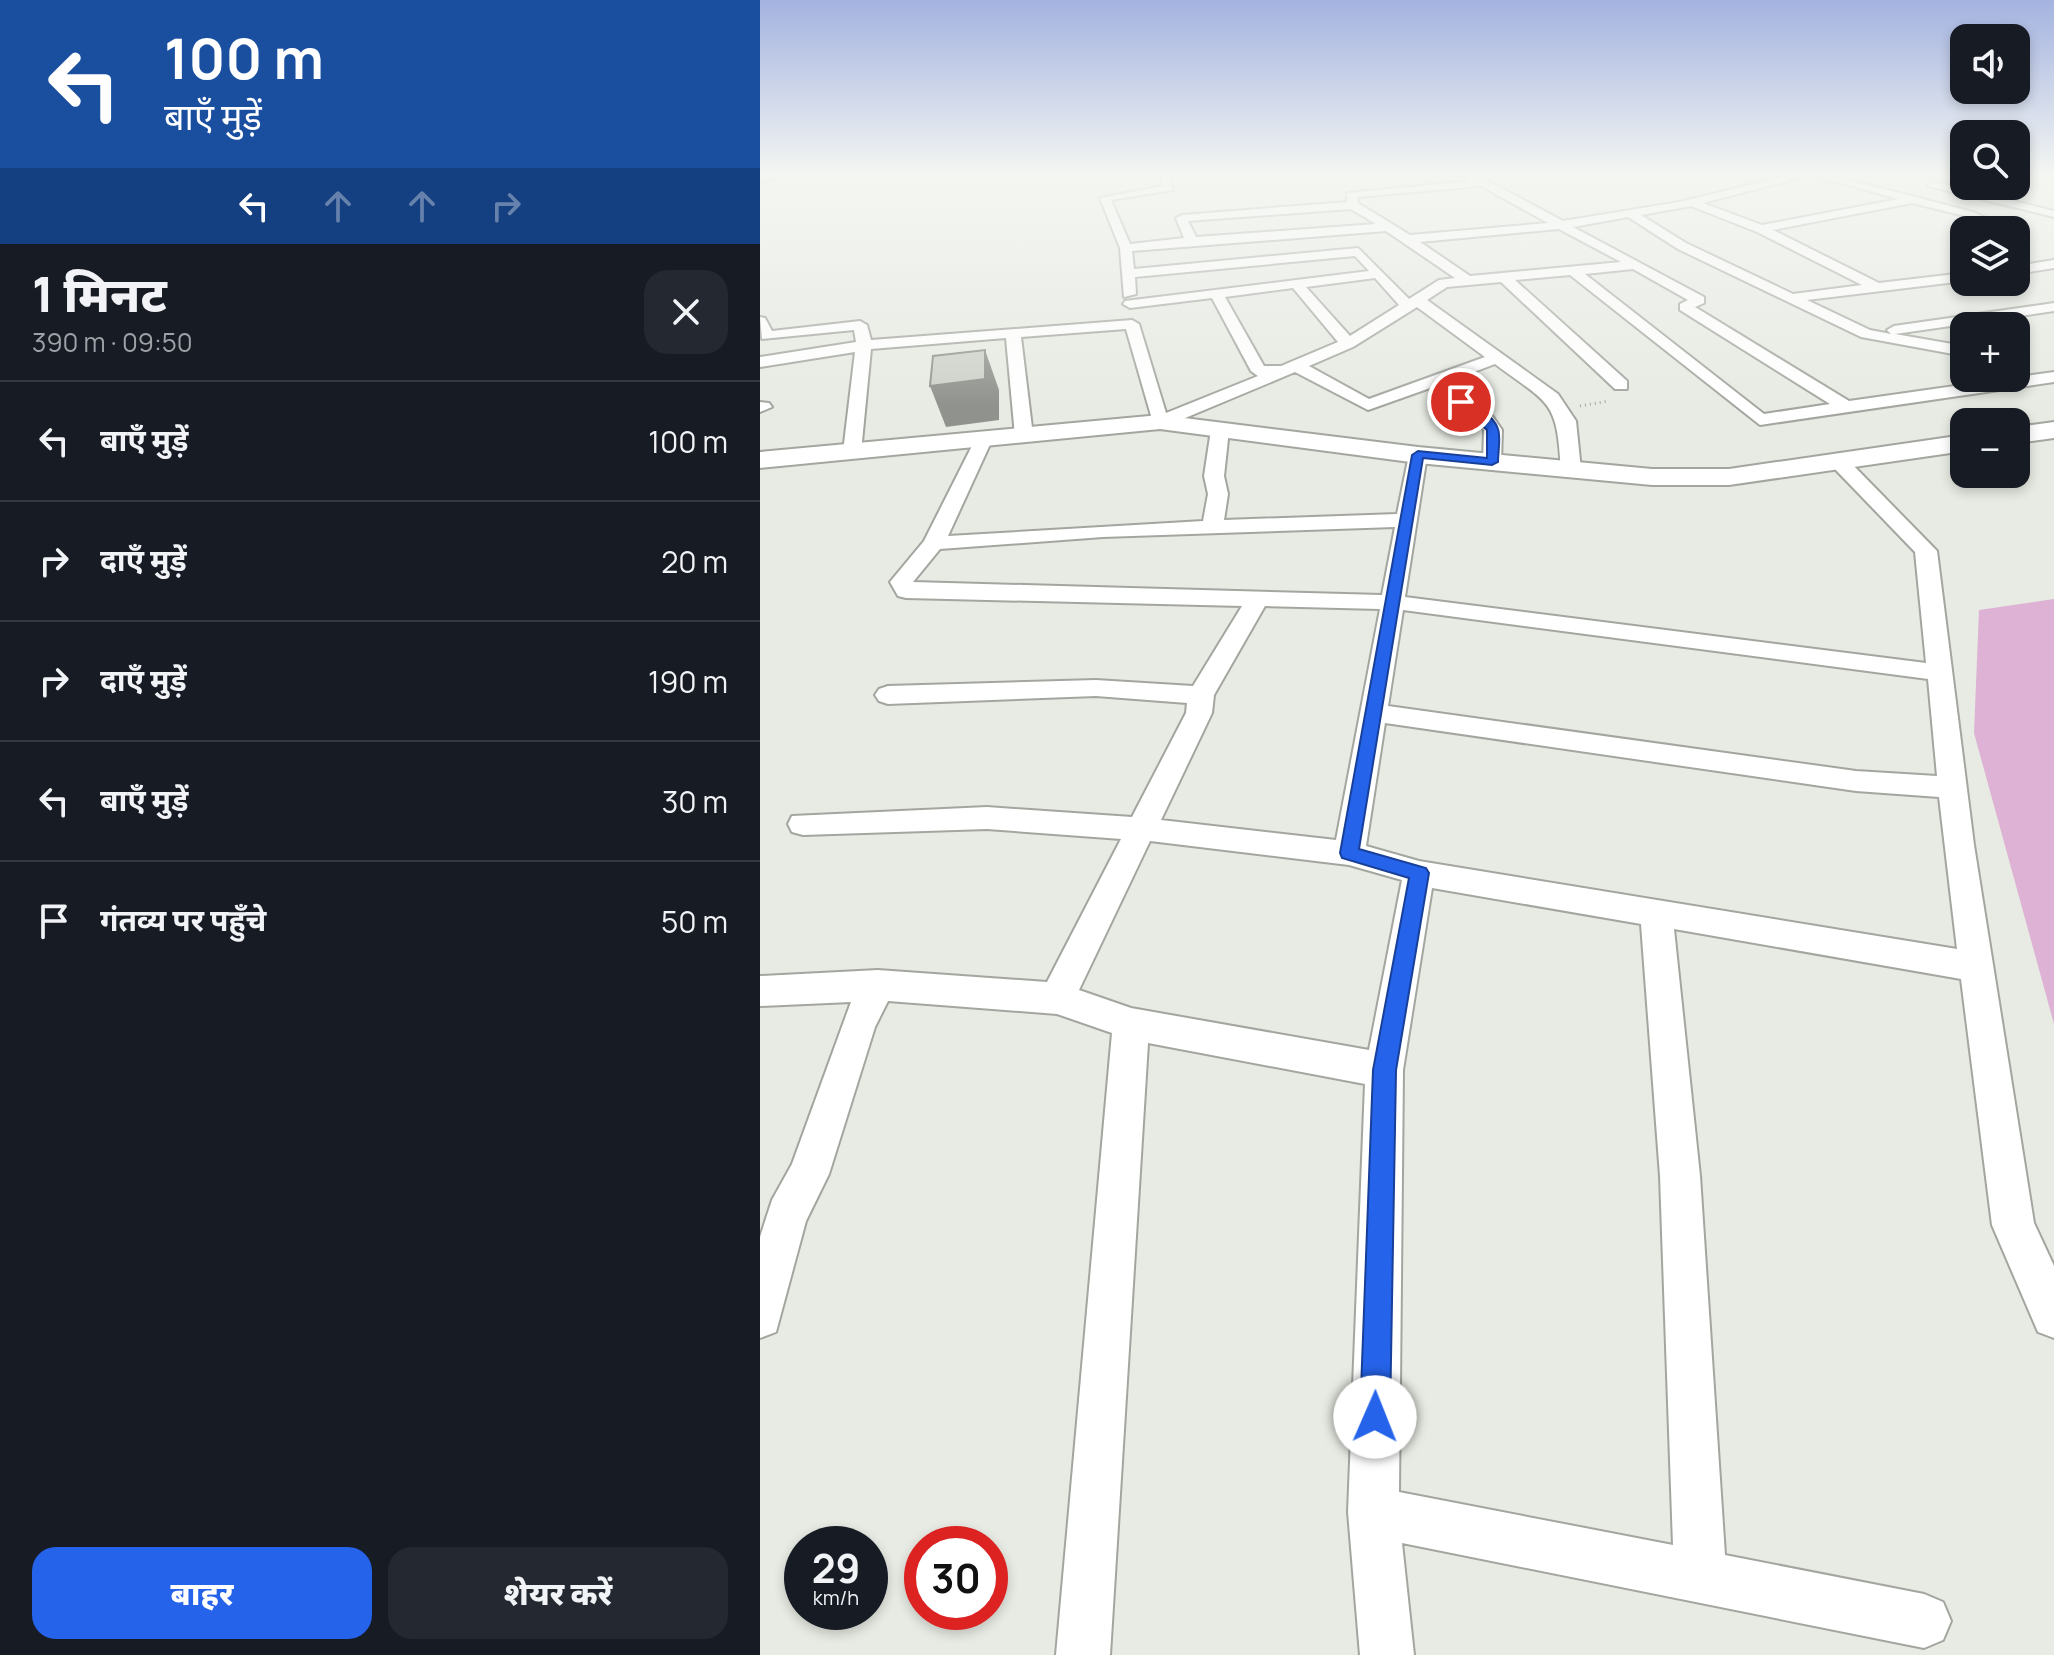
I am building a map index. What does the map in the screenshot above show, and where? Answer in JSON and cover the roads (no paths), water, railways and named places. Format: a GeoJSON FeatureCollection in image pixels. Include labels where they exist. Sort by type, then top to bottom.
{"type":"FeatureCollection","features":[{"type":"Feature","properties":{"kind":"street"},"geometry":{"type":"LineString","coordinates":[[1126,252],[1132,324],[1160,422]]}},
{"type":"Feature","properties":{"kind":"street"},"geometry":{"type":"LineString","coordinates":[[1128,274],[1356,252]]}},
{"type":"Feature","properties":{"kind":"street"},"geometry":{"type":"LineString","coordinates":[[1358,252],[1413,303],[1499,357],[1552,398],[1567,421],[1571,470]]}},
{"type":"Feature","properties":{"kind":"street"},"geometry":{"type":"LineString","coordinates":[[1427,252],[1468,281]]}},
{"type":"Feature","properties":{"kind":"street"},"geometry":{"type":"LineString","coordinates":[[1612,252],[1699,300],[1685,307],[1846,407]]}},
{"type":"Feature","properties":{"kind":"street"},"geometry":{"type":"LineString","coordinates":[[1695,252],[1866,334],[1950,349]]}},
{"type":"Feature","properties":{"kind":"street"},"geometry":{"type":"LineString","coordinates":[[1807,252],[1878,288]]}},
{"type":"Feature","properties":{"kind":"street"},"geometry":{"type":"LineString","coordinates":[[2030,268],[2054,264]]}},
{"type":"Feature","properties":{"kind":"street"},"geometry":{"type":"LineString","coordinates":[[1160,422],[1348,344],[1444,283],[1635,265]]}},
{"type":"Feature","properties":{"kind":"street"},"geometry":{"type":"LineString","coordinates":[[1573,271],[1760,420],[2053,369]]}},
{"type":"Feature","properties":{"kind":"street"},"geometry":{"type":"LineString","coordinates":[[1130,304],[1379,274]]}},
{"type":"Feature","properties":{"kind":"street"},"geometry":{"type":"LineString","coordinates":[[1504,277],[1621,385]]}},
{"type":"Feature","properties":{"kind":"street"},"geometry":{"type":"LineString","coordinates":[[1792,298],[1950,279]]}},
{"type":"Feature","properties":{"kind":"street"},"geometry":{"type":"LineString","coordinates":[[1296,284],[1348,344]]}},
{"type":"Feature","properties":{"kind":"street"},"geometry":{"type":"LineString","coordinates":[[1217,294],[1259,371],[1289,368],[1368,405],[1499,357]]}},
{"type":"Feature","properties":{"kind":"street"},"geometry":{"type":"LineString","coordinates":[[1866,334],[2054,307]]}},
{"type":"Feature","properties":{"kind":"street"},"geometry":{"type":"LineString","coordinates":[[760,321],[767,336],[860,325],[864,345],[852,452]]}},
{"type":"Feature","properties":{"kind":"street"},"geometry":{"type":"LineString","coordinates":[[760,362],[864,345],[1132,324]]}},
{"type":"Feature","properties":{"kind":"street"},"geometry":{"type":"LineString","coordinates":[[1013,333],[1024,436]]}},
{"type":"Feature","properties":{"kind":"street"},"geometry":{"type":"LineString","coordinates":[[2030,363],[2053,369]]}},
{"type":"Feature","properties":{"kind":"street"},"geometry":{"type":"LineString","coordinates":[[1433,382],[1487,421],[1493,430],[1492,462]]}},
{"type":"Feature","properties":{"kind":"street"},"geometry":{"type":"LineString","coordinates":[[760,460],[1160,422],[1418,455],[1652,477],[1729,477],[1950,445]]}},
{"type":"Feature","properties":{"kind":"street"},"geometry":{"type":"LineString","coordinates":[[1213,526],[1218,494],[1214,476],[1220,430]]}},
{"type":"Feature","properties":{"kind":"street"},"geometry":{"type":"LineString","coordinates":[[2030,433],[2054,430]]}},
{"type":"Feature","properties":{"kind":"street"},"geometry":{"type":"LineString","coordinates":[[983,440],[934,543],[901,582],[906,591],[1392,602],[1940,673]]}},
{"type":"Feature","properties":{"kind":"street"},"geometry":{"type":"LineString","coordinates":[[1349,853],[1418,455]]}},
{"type":"Feature","properties":{"kind":"street"},"geometry":{"type":"LineString","coordinates":[[1840,463],[1926,551],[1952,788],[2013,1225],[2054,1316]]}},
{"type":"Feature","properties":{"kind":"street"},"geometry":{"type":"LineString","coordinates":[[934,543],[1213,526],[1407,520]]}},
{"type":"Feature","properties":{"kind":"street"},"geometry":{"type":"LineString","coordinates":[[1057,998],[1144,829],[1199,713],[1201,695],[1259,597]]}},
{"type":"Feature","properties":{"kind":"street"},"geometry":{"type":"LineString","coordinates":[[888,695],[1096,688],[1201,695]]}},
{"type":"Feature","properties":{"kind":"street"},"geometry":{"type":"LineString","coordinates":[[1374,713],[1856,781],[1952,788]]}},
{"type":"Feature","properties":{"kind":"street"},"geometry":{"type":"LineString","coordinates":[[803,824],[987,818],[1144,829],[1349,853],[1419,873],[1976,967]]}},
{"type":"Feature","properties":{"kind":"street"},"geometry":{"type":"LineString","coordinates":[[1387,1655],[1373,1512],[1384,1070],[1419,873]]}},
{"type":"Feature","properties":{"kind":"street"},"geometry":{"type":"LineString","coordinates":[[1656,913],[1680,1176],[1700,1575]]}},
{"type":"Feature","properties":{"kind":"street"},"geometry":{"type":"LineString","coordinates":[[760,1316],[773,1216],[809,1174],[858,1025],[878,985]]}},
{"type":"Feature","properties":{"kind":"street"},"geometry":{"type":"LineString","coordinates":[[760,991],[878,985],[1057,998],[1131,1024],[1384,1070]]}},
{"type":"Feature","properties":{"kind":"street"},"geometry":{"type":"LineString","coordinates":[[1083,1655],[1131,1024]]}},
{"type":"Feature","properties":{"kind":"street"},"geometry":{"type":"LineString","coordinates":[[1373,1512],[1924,1621]]}}]}
